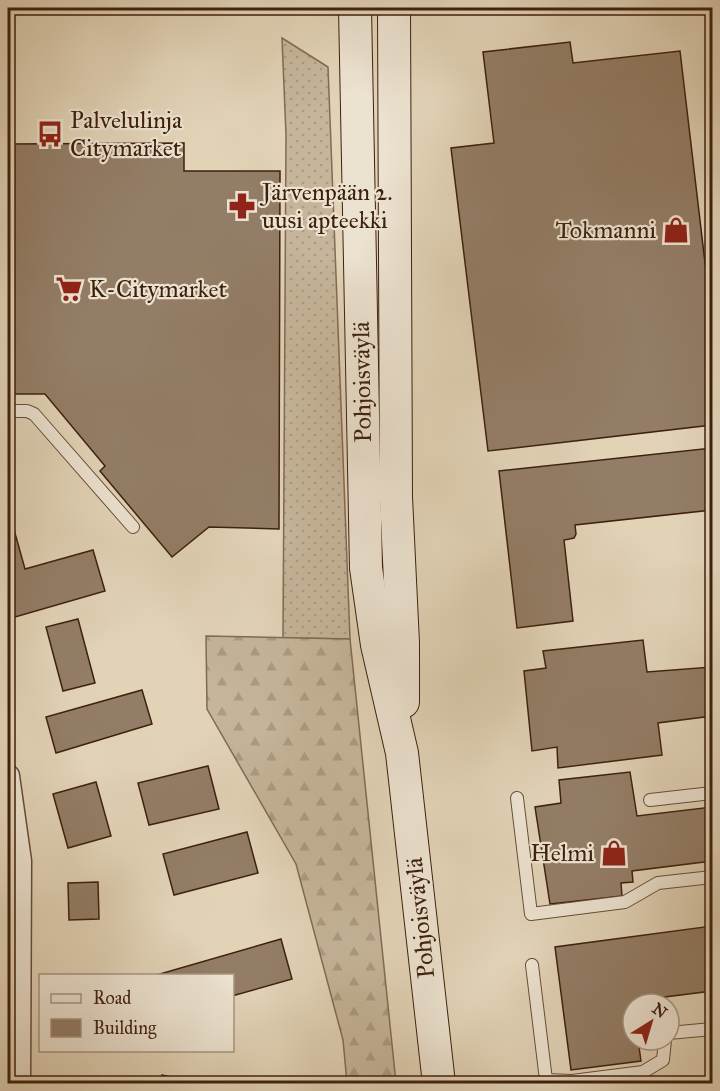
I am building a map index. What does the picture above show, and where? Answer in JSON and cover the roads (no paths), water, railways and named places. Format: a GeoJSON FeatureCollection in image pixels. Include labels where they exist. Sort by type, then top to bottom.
{"type":"FeatureCollection","features":[{"type":"Feature","properties":{"kind":"main road","name":"Pohjoisväylä"},"geometry":{"type":"LineString","coordinates":[[355,8],[366,568],[377,645],[402,753],[439,1083]]}},
{"type":"Feature","properties":{"kind":"main road","name":"Pohjoisväylä"},"geometry":{"type":"LineString","coordinates":[[394,8],[396,497],[403,643],[402,753]]}},
{"type":"Feature","properties":{"kind":"street"},"geometry":{"type":"LineString","coordinates":[[8,776],[20,861],[16,1077]]}},
{"type":"Feature","properties":{"kind":"lane"},"geometry":{"type":"LineString","coordinates":[[8,411],[27,411],[34,414],[133,527]]}},
{"type":"Feature","properties":{"kind":"lane"},"geometry":{"type":"LineString","coordinates":[[650,801],[712,793]]}},
{"type":"Feature","properties":{"kind":"lane"},"geometry":{"type":"LineString","coordinates":[[517,798],[531,914],[625,902],[658,883],[712,877]]}},
{"type":"Feature","properties":{"kind":"lane"},"geometry":{"type":"LineString","coordinates":[[532,965],[546,1080],[572,1081],[643,1072],[663,1060],[664,1052]]}},
{"type":"Feature","properties":{"kind":"lane"},"geometry":{"type":"LineString","coordinates":[[681,1032],[712,1029]]}},
{"type":"Feature","properties":{"kind":"place","name":"Palvelulinja Citymarket"},"geometry":{"type":"Point","coordinates":[50,134]}},
{"type":"Feature","properties":{"kind":"place","name":"Järvenpään 2. uusi apteekki"},"geometry":{"type":"Point","coordinates":[242,206]}},
{"type":"Feature","properties":{"kind":"place","name":"Tokmanni"},"geometry":{"type":"Point","coordinates":[676,230]}},
{"type":"Feature","properties":{"kind":"place","name":"K-Citymarket"},"geometry":{"type":"Point","coordinates":[69,289]}},
{"type":"Feature","properties":{"kind":"place","name":"Helmi"},"geometry":{"type":"Point","coordinates":[614,853]}}]}
